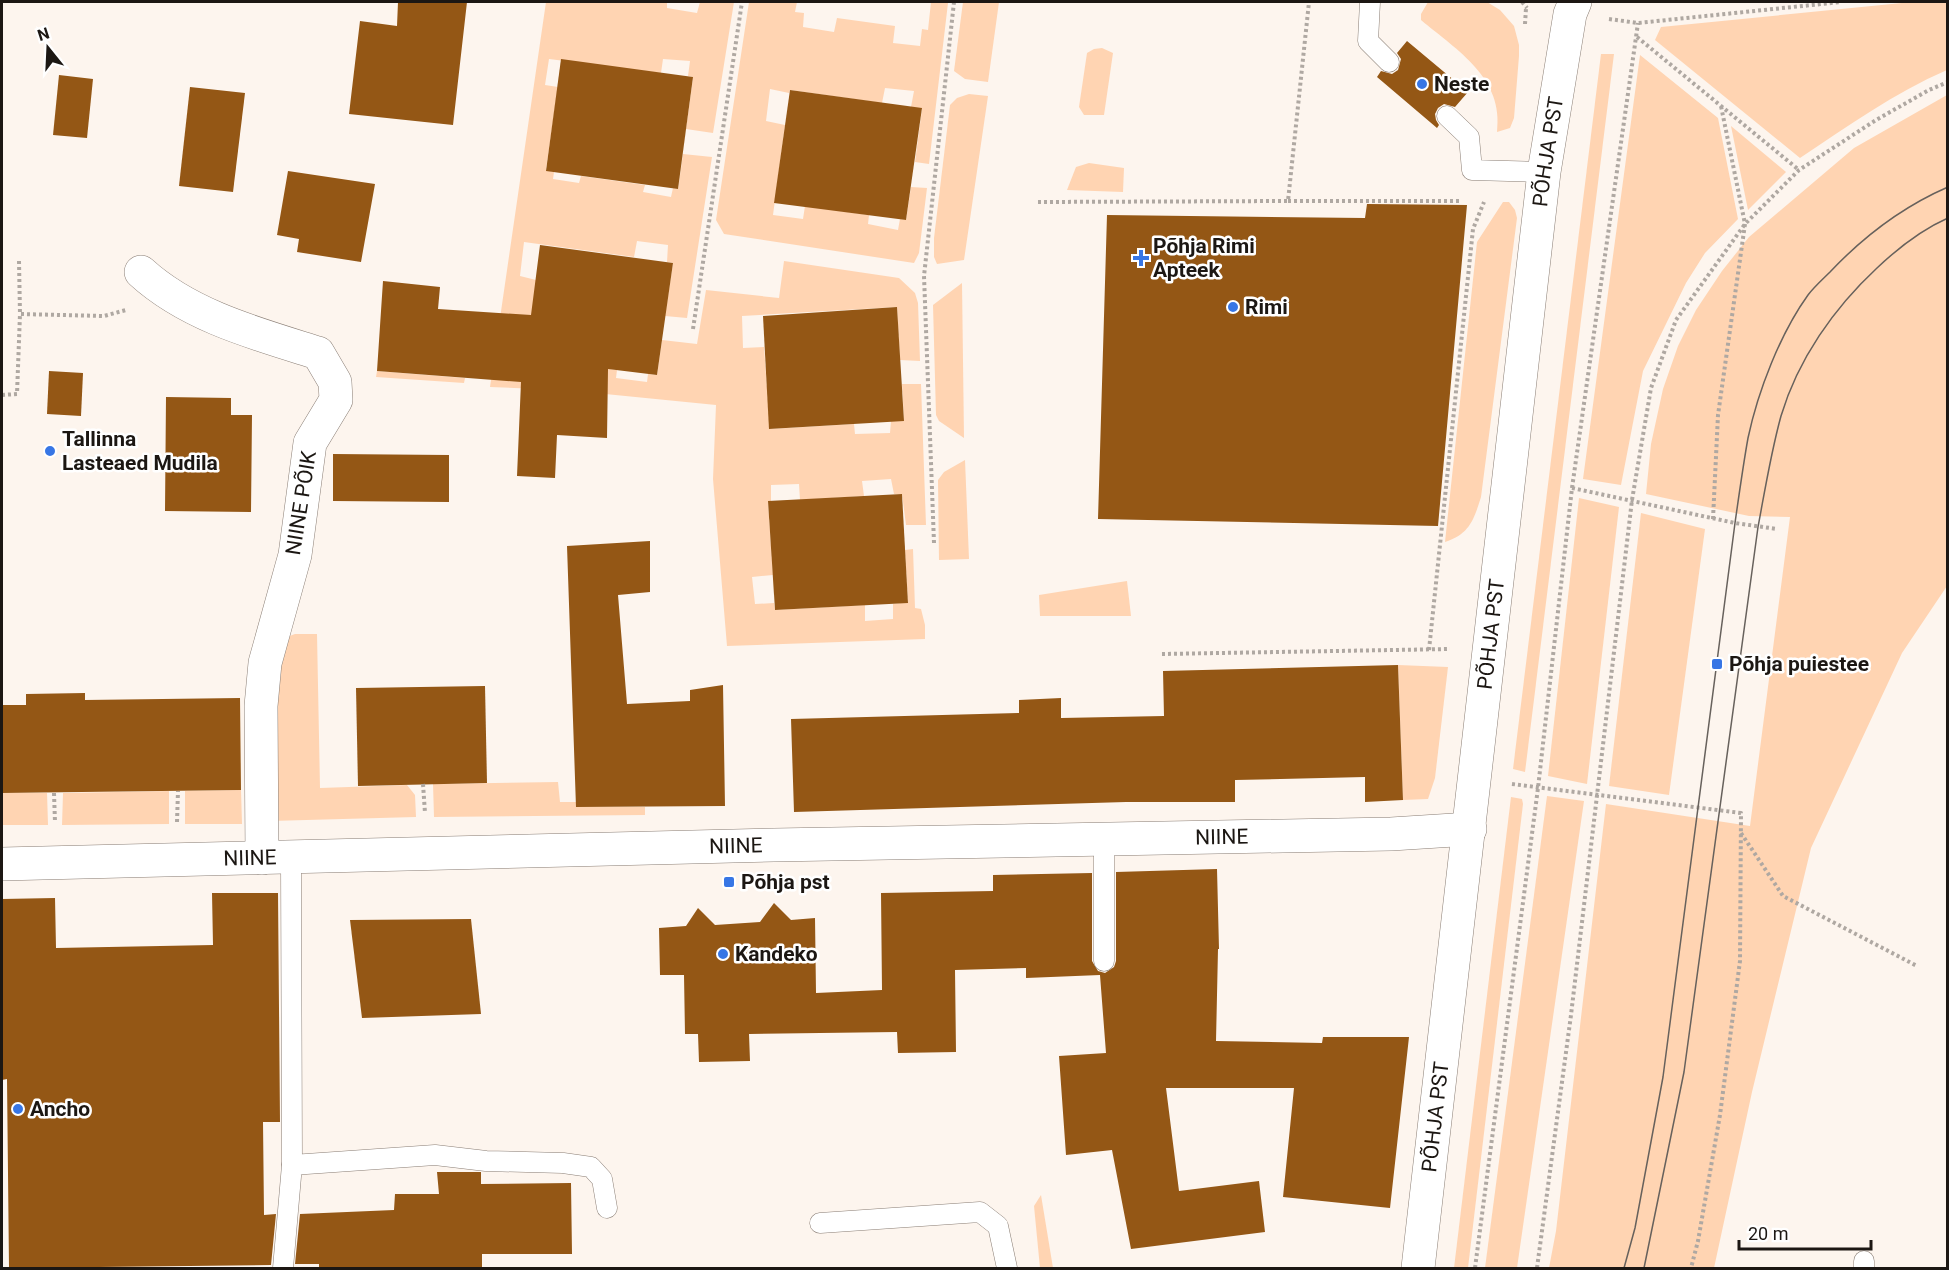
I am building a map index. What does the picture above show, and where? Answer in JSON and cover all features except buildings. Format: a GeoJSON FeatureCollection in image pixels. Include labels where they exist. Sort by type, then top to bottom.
{"type":"FeatureCollection","features":[{"type":"Feature","properties":{"kind":"street","name":"PÕHJA PST"},"geometry":{"type":"LineString","coordinates":[[1418,1269],[1544,172],[1572,8]]}},
{"type":"Feature","properties":{"kind":"street","name":"NIINE PÕIK"},"geometry":{"type":"LineString","coordinates":[[148,278],[224,323],[318,353],[335,381],[336,400],[310,443],[295,555],[265,663],[261,706],[277,858]]}},
{"type":"Feature","properties":{"kind":"street","name":"NIINE"},"geometry":{"type":"LineString","coordinates":[[2,864],[774,845],[1391,834],[1470,829]]}},
{"type":"Feature","properties":{"kind":"lane"},"geometry":{"type":"LineString","coordinates":[[1370,2],[1368,41],[1389,62]]}},
{"type":"Feature","properties":{"kind":"lane"},"geometry":{"type":"LineString","coordinates":[[1447,116],[1469,137],[1472,170],[1544,172]]}},
{"type":"Feature","properties":{"kind":"lane"},"geometry":{"type":"LineString","coordinates":[[1104,840],[1104,961]]}},
{"type":"Feature","properties":{"kind":"lane"},"geometry":{"type":"LineString","coordinates":[[277,858],[292,1165],[283,1269]]}},
{"type":"Feature","properties":{"kind":"lane"},"geometry":{"type":"LineString","coordinates":[[292,1165],[435,1155],[486,1161],[591,1167],[602,1179],[608,1208]]}},
{"type":"Feature","properties":{"kind":"lane"},"geometry":{"type":"LineString","coordinates":[[820,1223],[980,1212],[998,1226],[1007,1269]]}},
{"type":"Feature","properties":{"kind":"path"},"geometry":{"type":"LineString","coordinates":[[693,329],[742,2]]}},
{"type":"Feature","properties":{"kind":"path"},"geometry":{"type":"LineString","coordinates":[[934,543],[924,276],[954,2]]}},
{"type":"Feature","properties":{"kind":"path"},"geometry":{"type":"LineString","coordinates":[[1288,201],[1309,2]]}},
{"type":"Feature","properties":{"kind":"path"},"geometry":{"type":"LineString","coordinates":[[1572,8],[1638,23],[1841,2]]}},
{"type":"Feature","properties":{"kind":"path"},"geometry":{"type":"LineString","coordinates":[[1475,1269],[1538,788],[1572,488],[1638,23]]}},
{"type":"Feature","properties":{"kind":"path"},"geometry":{"type":"LineString","coordinates":[[1636,37],[1799,170]]}},
{"type":"Feature","properties":{"kind":"path"},"geometry":{"type":"LineString","coordinates":[[1537,1269],[1572,1003],[1632,500],[1652,388],[1676,320],[1745,224],[1799,170],[1876,120],[1947,82]]}},
{"type":"Feature","properties":{"kind":"path"},"geometry":{"type":"LineString","coordinates":[[1713,519],[1718,415],[1745,224],[1721,106]]}},
{"type":"Feature","properties":{"kind":"path"},"geometry":{"type":"LineString","coordinates":[[1472,201],[1496,201],[1502,170]]}},
{"type":"Feature","properties":{"kind":"path"},"geometry":{"type":"LineString","coordinates":[[1038,202],[1461,201]]}},
{"type":"Feature","properties":{"kind":"path"},"geometry":{"type":"LineString","coordinates":[[1429,650],[1473,229],[1484,201]]}},
{"type":"Feature","properties":{"kind":"path"},"geometry":{"type":"LineString","coordinates":[[2,395],[16,394],[20,314],[19,261]]}},
{"type":"Feature","properties":{"kind":"path"},"geometry":{"type":"LineString","coordinates":[[20,314],[104,316],[134,309],[148,278]]}},
{"type":"Feature","properties":{"kind":"path"},"geometry":{"type":"LineString","coordinates":[[1572,488],[1713,519],[1777,529]]}},
{"type":"Feature","properties":{"kind":"path"},"geometry":{"type":"LineString","coordinates":[[1162,654],[1458,649]]}},
{"type":"Feature","properties":{"kind":"path"},"geometry":{"type":"LineString","coordinates":[[1475,779],[1741,813],[1740,961],[1720,1114],[1691,1269]]}},
{"type":"Feature","properties":{"kind":"path"},"geometry":{"type":"LineString","coordinates":[[423,784],[426,823]]}},
{"type":"Feature","properties":{"kind":"path"},"geometry":{"type":"LineString","coordinates":[[177,829],[178,791]]}},
{"type":"Feature","properties":{"kind":"path"},"geometry":{"type":"LineString","coordinates":[[54,793],[56,832]]}},
{"type":"Feature","properties":{"kind":"path"},"geometry":{"type":"LineString","coordinates":[[1741,833],[1783,897],[1917,966]]}},
{"type":"Feature","properties":{"kind":"shaded area"},"geometry":{"type":"Polygon","coordinates":[[[546,2],[667,2],[667,8],[697,13],[700,2],[734,2],[713,133],[686,129],[693,77],[688,76],[690,61],[663,59],[661,73],[549,59],[545,85],[558,87],[546,170],[554,172],[553,179],[579,183],[581,176],[645,185],[643,192],[671,197],[673,188],[678,189],[683,154],[712,157],[687,318],[665,316],[673,263],[667,262],[668,245],[637,241],[634,257],[524,242],[520,276],[536,280],[558,361],[617,370],[616,378],[647,382],[648,374],[657,375],[662,340],[697,344],[706,290],[779,298],[784,261],[899,278],[915,293],[918,303],[920,361],[900,360],[897,307],[742,316],[743,348],[764,347],[770,429],[854,424],[855,434],[890,433],[891,421],[904,421],[902,384],[921,384],[926,525],[906,525],[902,494],[894,494],[891,479],[862,481],[864,496],[800,500],[799,484],[771,485],[771,501],[768,502],[773,575],[752,577],[755,604],[774,603],[775,610],[865,605],[865,621],[893,619],[893,604],[908,602],[905,550],[913,549],[915,608],[921,609],[925,625],[925,639],[727,646],[713,479],[716,405],[565,390],[490,387],[546,2]]]}},
{"type":"Feature","properties":{"kind":"shaded area"},"geometry":{"type":"Polygon","coordinates":[[[749,2],[797,2],[795,12],[804,13],[803,27],[834,32],[837,18],[895,26],[893,43],[920,46],[922,29],[928,30],[931,2],[948,3],[929,164],[915,162],[922,109],[911,107],[914,91],[885,88],[882,103],[770,89],[766,121],[785,125],[773,215],[803,219],[805,206],[869,215],[868,224],[898,230],[900,219],[906,220],[911,187],[927,188],[919,253],[914,263],[724,234],[716,220],[749,2]]]}},
{"type":"Feature","properties":{"kind":"shaded area"},"geometry":{"type":"Polygon","coordinates":[[[963,2],[999,2],[988,82],[965,79],[954,71],[963,2]]]}},
{"type":"Feature","properties":{"kind":"shaded area"},"geometry":{"type":"Polygon","coordinates":[[[1428,2],[1487,2],[1500,10],[1514,26],[1519,45],[1519,56],[1514,118],[1510,128],[1497,132],[1497,113],[1486,81],[1476,67],[1421,20],[1421,14],[1428,2]]]}},
{"type":"Feature","properties":{"kind":"shaded area"},"geometry":{"type":"Polygon","coordinates":[[[1912,2],[1947,2],[1947,70],[1890,100],[1800,158],[1655,40],[1661,27],[1912,2]]]}},
{"type":"Feature","properties":{"kind":"shaded area"},"geometry":{"type":"Polygon","coordinates":[[[1102,48],[1113,53],[1104,115],[1084,115],[1079,107],[1087,53],[1102,48]]]}},
{"type":"Feature","properties":{"kind":"shaded area"},"geometry":{"type":"Polygon","coordinates":[[[1601,54],[1614,54],[1525,772],[1513,769],[1601,54]]]}},
{"type":"Feature","properties":{"kind":"shaded area"},"geometry":{"type":"Polygon","coordinates":[[[1640,55],[1718,118],[1738,219],[1705,253],[1686,283],[1643,371],[1621,485],[1583,479],[1640,55]]]}},
{"type":"Feature","properties":{"kind":"shaded area"},"geometry":{"type":"Polygon","coordinates":[[[969,94],[988,96],[964,260],[937,264],[934,257],[934,238],[950,105],[957,98],[969,94]]]}},
{"type":"Feature","properties":{"kind":"shaded area"},"geometry":{"type":"Polygon","coordinates":[[[1947,95],[1947,586],[1902,653],[1811,848],[1752,1092],[1714,1268],[1549,1268],[1556,1231],[1606,804],[1750,826],[1790,517],[1749,516],[1646,494],[1651,444],[1663,389],[1678,346],[1696,310],[1722,271],[1749,237],[1854,148],[1947,95]]]}},
{"type":"Feature","properties":{"kind":"shaded area"},"geometry":{"type":"Polygon","coordinates":[[[1731,126],[1786,172],[1748,210],[1731,126]]]}},
{"type":"Feature","properties":{"kind":"shaded area"},"geometry":{"type":"Polygon","coordinates":[[[1089,163],[1124,168],[1123,192],[1067,190],[1076,167],[1089,163]]]}},
{"type":"Feature","properties":{"kind":"shaded area"},"geometry":{"type":"Polygon","coordinates":[[[1503,202],[1509,202],[1517,218],[1481,497],[1473,519],[1466,530],[1445,542],[1477,242],[1503,202]]]}},
{"type":"Feature","properties":{"kind":"shaded area"},"geometry":{"type":"Polygon","coordinates":[[[962,283],[964,438],[939,421],[936,415],[933,305],[962,283]]]}},
{"type":"Feature","properties":{"kind":"shaded area"},"geometry":{"type":"Polygon","coordinates":[[[377,371],[465,378],[464,383],[376,377],[377,371]]]}},
{"type":"Feature","properties":{"kind":"shaded area"},"geometry":{"type":"Polygon","coordinates":[[[965,460],[969,559],[939,560],[938,480],[944,472],[965,460]]]}},
{"type":"Feature","properties":{"kind":"shaded area"},"geometry":{"type":"Polygon","coordinates":[[[1579,498],[1619,507],[1587,784],[1548,776],[1579,498]]]}},
{"type":"Feature","properties":{"kind":"shaded area"},"geometry":{"type":"Polygon","coordinates":[[[1641,513],[1705,529],[1669,795],[1609,786],[1641,513]]]}},
{"type":"Feature","properties":{"kind":"shaded area"},"geometry":{"type":"Polygon","coordinates":[[[1127,581],[1131,616],[1040,616],[1039,595],[1127,581]]]}},
{"type":"Feature","properties":{"kind":"shaded area"},"geometry":{"type":"Polygon","coordinates":[[[295,634],[317,634],[320,788],[407,785],[415,795],[416,817],[270,821],[279,640],[295,634]]]}},
{"type":"Feature","properties":{"kind":"shaded area"},"geometry":{"type":"Polygon","coordinates":[[[1398,665],[1448,667],[1435,778],[1428,799],[1403,800],[1398,665]]]}},
{"type":"Feature","properties":{"kind":"shaded area"},"geometry":{"type":"Polygon","coordinates":[[[558,782],[560,802],[576,802],[576,807],[645,807],[645,815],[434,817],[433,784],[558,782]]]}},
{"type":"Feature","properties":{"kind":"shaded area"},"geometry":{"type":"Polygon","coordinates":[[[241,790],[242,824],[185,824],[185,791],[241,790]]]}},
{"type":"Feature","properties":{"kind":"shaded area"},"geometry":{"type":"Polygon","coordinates":[[[169,791],[169,824],[62,825],[63,793],[169,791]]]}},
{"type":"Feature","properties":{"kind":"shaded area"},"geometry":{"type":"Polygon","coordinates":[[[2,793],[47,793],[48,825],[2,825],[2,793]]]}},
{"type":"Feature","properties":{"kind":"shaded area"},"geometry":{"type":"Polygon","coordinates":[[[1547,796],[1584,801],[1517,1268],[1485,1268],[1547,796]]]}},
{"type":"Feature","properties":{"kind":"shaded area"},"geometry":{"type":"Polygon","coordinates":[[[1511,797],[1522,799],[1523,804],[1468,1268],[1454,1268],[1511,797]]]}},
{"type":"Feature","properties":{"kind":"shaded area"},"geometry":{"type":"Polygon","coordinates":[[[1041,1195],[1053,1268],[1040,1268],[1034,1206],[1041,1195]]]}},
{"type":"Feature","properties":{"kind":"tram line"},"geometry":{"type":"LineString","coordinates":[[1624,1268],[1635,1228],[1663,1077],[1735,523],[1748,438],[1758,401],[1779,345],[1798,310],[1813,289],[1856,246],[1884,224],[1899,213],[1948,187]]}},
{"type":"Feature","properties":{"kind":"tram line"},"geometry":{"type":"LineString","coordinates":[[1644,1268],[1684,1072],[1758,527],[1781,416],[1797,374],[1819,336],[1846,300],[1901,247],[1948,218]]}},
{"type":"Feature","properties":{"kind":"place","name":"Neste"},"geometry":{"type":"Point","coordinates":[1422,84]}},
{"type":"Feature","properties":{"kind":"place","name":"Põhja Rimi Apteek"},"geometry":{"type":"Point","coordinates":[1141,258]}},
{"type":"Feature","properties":{"kind":"place","name":"Rimi"},"geometry":{"type":"Point","coordinates":[1233,307]}},
{"type":"Feature","properties":{"kind":"place","name":"Tallinna Lasteaed Mudila"},"geometry":{"type":"Point","coordinates":[50,451]}},
{"type":"Feature","properties":{"kind":"place","name":"Põhja puiestee"},"geometry":{"type":"Point","coordinates":[1717,664]}},
{"type":"Feature","properties":{"kind":"place","name":"Põhja pst"},"geometry":{"type":"Point","coordinates":[729,882]}},
{"type":"Feature","properties":{"kind":"place","name":"Kandeko"},"geometry":{"type":"Point","coordinates":[723,954]}},
{"type":"Feature","properties":{"kind":"place","name":"Ancho"},"geometry":{"type":"Point","coordinates":[18,1109]}}]}
